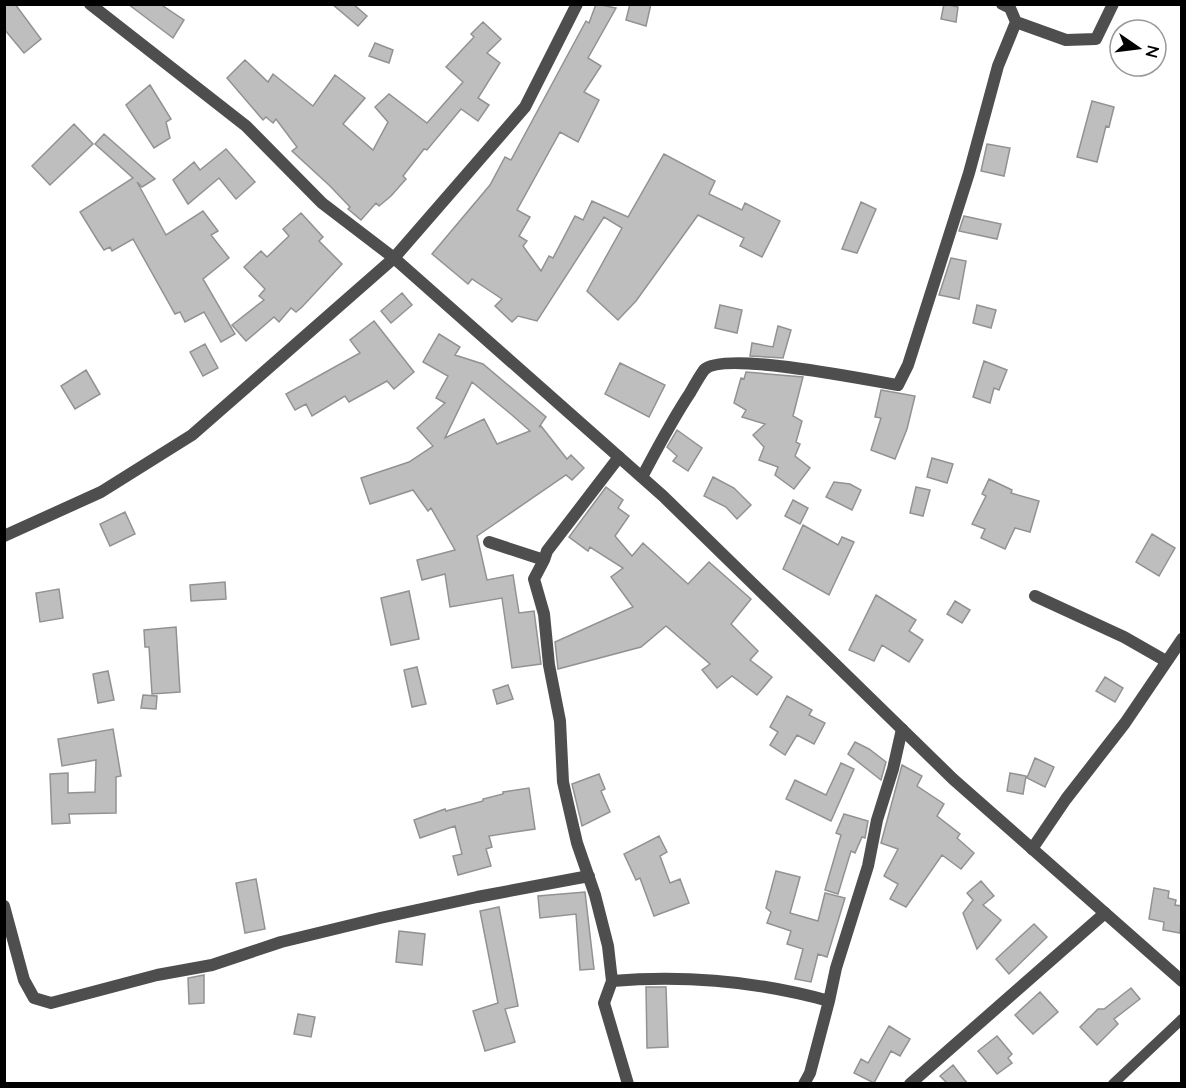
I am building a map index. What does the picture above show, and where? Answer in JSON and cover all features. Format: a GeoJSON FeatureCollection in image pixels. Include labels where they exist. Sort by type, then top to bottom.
{"type":"FeatureCollection","features":[{"type":"Feature","properties":{"kind":"street"},"geometry":{"type":"LineString","coordinates":[[90,4],[246,126],[322,202],[394,258],[642,477],[953,779],[1182,981]]}},
{"type":"Feature","properties":{"kind":"street"},"geometry":{"type":"LineString","coordinates":[[4,536],[101,492],[192,435],[394,258],[525,107],[577,4]]}},
{"type":"Feature","properties":{"kind":"street"},"geometry":{"type":"LineString","coordinates":[[642,477],[673,419],[706,369],[722,363],[816,370],[898,385],[908,365],[969,173],[998,66],[1016,22],[1010,8],[1002,4]]}},
{"type":"Feature","properties":{"kind":"street"},"geometry":{"type":"LineString","coordinates":[[1016,22],[1066,40],[1096,39],[1113,4]]}},
{"type":"Feature","properties":{"kind":"street"},"geometry":{"type":"LineString","coordinates":[[619,457],[547,551],[534,579],[544,614],[549,665],[560,721],[563,782],[577,843],[589,876],[608,946],[612,981],[604,1003],[628,1083]]}},
{"type":"Feature","properties":{"kind":"street"},"geometry":{"type":"LineString","coordinates":[[489,542],[544,560]]}},
{"type":"Feature","properties":{"kind":"street"},"geometry":{"type":"LineString","coordinates":[[1035,596],[1124,637],[1166,661]]}},
{"type":"Feature","properties":{"kind":"street"},"geometry":{"type":"LineString","coordinates":[[1032,849],[1066,799],[1125,723],[1182,639]]}},
{"type":"Feature","properties":{"kind":"street"},"geometry":{"type":"LineString","coordinates":[[804,1083],[810,1073],[836,968],[868,866],[877,820],[893,769],[902,729]]}},
{"type":"Feature","properties":{"kind":"street"},"geometry":{"type":"LineString","coordinates":[[4,906],[24,980],[34,998],[51,1003],[156,975],[212,965],[280,942],[380,918],[589,876]]}},
{"type":"Feature","properties":{"kind":"street"},"geometry":{"type":"LineString","coordinates":[[910,1083],[1105,913]]}},
{"type":"Feature","properties":{"kind":"street"},"geometry":{"type":"LineString","coordinates":[[612,981],[700,978],[784,988],[829,1001]]}},
{"type":"Feature","properties":{"kind":"lane"},"geometry":{"type":"LineString","coordinates":[[1113,1083],[1182,1019]]}},
{"type":"Feature","properties":{"kind":"building"},"geometry":{"type":"Polygon","coordinates":[[[4,4],[15,4],[41,39],[24,53],[4,29],[4,4]]]}},
{"type":"Feature","properties":{"kind":"building"},"geometry":{"type":"Polygon","coordinates":[[[128,4],[160,4],[184,20],[173,38],[128,4]]]}},
{"type":"Feature","properties":{"kind":"building"},"geometry":{"type":"Polygon","coordinates":[[[332,4],[353,4],[367,16],[358,26],[332,4]]]}},
{"type":"Feature","properties":{"kind":"building"},"geometry":{"type":"Polygon","coordinates":[[[596,4],[616,8],[588,58],[601,66],[584,92],[599,100],[578,142],[560,132],[517,210],[530,217],[519,236],[527,241],[523,246],[541,271],[549,256],[553,258],[575,216],[583,220],[592,201],[628,217],[664,154],[715,181],[709,194],[742,210],[745,203],[780,221],[762,257],[740,246],[744,238],[698,215],[636,301],[618,320],[587,291],[622,228],[604,217],[537,321],[518,316],[512,322],[495,306],[502,299],[472,279],[468,284],[432,254],[490,185],[505,157],[511,160],[586,21],[589,23],[596,4]]]}},
{"type":"Feature","properties":{"kind":"building"},"geometry":{"type":"Polygon","coordinates":[[[630,4],[651,4],[646,26],[626,20],[630,4]]]}},
{"type":"Feature","properties":{"kind":"building"},"geometry":{"type":"Polygon","coordinates":[[[944,4],[958,7],[956,22],[941,19],[944,4]]]}},
{"type":"Feature","properties":{"kind":"building"},"geometry":{"type":"Polygon","coordinates":[[[483,22],[501,39],[487,53],[500,63],[478,98],[489,105],[478,121],[461,109],[427,150],[424,149],[403,176],[406,179],[391,196],[379,206],[376,203],[361,220],[348,209],[350,207],[330,186],[292,151],[297,147],[276,119],[273,123],[266,117],[263,120],[227,78],[245,60],[268,82],[273,74],[313,106],[335,75],[365,98],[343,124],[373,150],[388,122],[375,107],[389,94],[427,123],[463,82],[446,67],[474,37],[471,34],[483,22]]]}},
{"type":"Feature","properties":{"kind":"building"},"geometry":{"type":"Polygon","coordinates":[[[375,43],[393,50],[389,63],[369,56],[375,43]]]}},
{"type":"Feature","properties":{"kind":"building"},"geometry":{"type":"Polygon","coordinates":[[[150,85],[171,119],[166,122],[170,138],[154,148],[126,105],[150,85]]]}},
{"type":"Feature","properties":{"kind":"building"},"geometry":{"type":"Polygon","coordinates":[[[1092,101],[1114,107],[1109,127],[1106,126],[1097,162],[1077,157],[1092,101]]]}},
{"type":"Feature","properties":{"kind":"building"},"geometry":{"type":"Polygon","coordinates":[[[74,124],[93,144],[50,185],[32,166],[74,124]]]}},
{"type":"Feature","properties":{"kind":"building"},"geometry":{"type":"Polygon","coordinates":[[[104,134],[155,179],[142,187],[137,182],[166,235],[203,211],[218,231],[211,235],[229,258],[203,279],[235,334],[221,342],[204,312],[185,322],[180,312],[175,314],[133,239],[112,251],[110,247],[104,250],[98,241],[80,212],[133,178],[95,144],[104,134]]]}},
{"type":"Feature","properties":{"kind":"building"},"geometry":{"type":"Polygon","coordinates":[[[987,144],[1010,148],[1004,176],[981,171],[987,144]]]}},
{"type":"Feature","properties":{"kind":"building"},"geometry":{"type":"Polygon","coordinates":[[[226,149],[255,182],[236,199],[219,178],[188,204],[173,180],[194,162],[200,170],[226,149]]]}},
{"type":"Feature","properties":{"kind":"building"},"geometry":{"type":"Polygon","coordinates":[[[861,202],[876,209],[857,253],[842,249],[861,202]]]}},
{"type":"Feature","properties":{"kind":"building"},"geometry":{"type":"Polygon","coordinates":[[[301,213],[323,237],[319,241],[342,264],[296,312],[291,308],[279,322],[274,317],[246,341],[232,325],[264,300],[259,296],[265,289],[244,267],[261,251],[267,257],[289,236],[283,229],[301,213]]]}},
{"type":"Feature","properties":{"kind":"building"},"geometry":{"type":"Polygon","coordinates":[[[964,216],[1001,224],[997,239],[959,231],[964,216]]]}},
{"type":"Feature","properties":{"kind":"building"},"geometry":{"type":"Polygon","coordinates":[[[951,258],[966,261],[959,299],[939,295],[951,258]]]}},
{"type":"Feature","properties":{"kind":"building"},"geometry":{"type":"Polygon","coordinates":[[[402,293],[412,305],[391,323],[381,311],[402,293]]]}},
{"type":"Feature","properties":{"kind":"building"},"geometry":{"type":"Polygon","coordinates":[[[720,305],[742,310],[737,333],[715,328],[720,305]]]}},
{"type":"Feature","properties":{"kind":"building"},"geometry":{"type":"Polygon","coordinates":[[[977,305],[996,310],[991,328],[973,323],[977,305]]]}},
{"type":"Feature","properties":{"kind":"building"},"geometry":{"type":"Polygon","coordinates":[[[374,321],[414,372],[394,389],[387,381],[349,402],[345,396],[312,416],[306,404],[295,410],[286,394],[360,353],[350,340],[374,321]]]}},
{"type":"Feature","properties":{"kind":"building"},"geometry":{"type":"Polygon","coordinates":[[[778,326],[791,330],[783,358],[750,356],[752,343],[773,347],[778,326]]]}},
{"type":"Feature","properties":{"kind":"building"},"geometry":{"type":"Polygon","coordinates":[[[439,334],[460,347],[455,355],[483,364],[546,417],[539,427],[541,426],[567,459],[571,455],[584,468],[572,480],[566,475],[477,536],[487,580],[513,575],[519,613],[534,611],[541,664],[512,668],[502,598],[450,607],[445,574],[422,580],[417,560],[455,550],[431,508],[428,511],[413,490],[370,504],[361,478],[409,462],[433,446],[417,428],[445,403],[436,398],[448,376],[423,362],[439,334]],[[472,382],[445,438],[484,419],[497,444],[530,431],[472,382]]]}},
{"type":"Feature","properties":{"kind":"building"},"geometry":{"type":"Polygon","coordinates":[[[205,344],[218,368],[203,376],[190,352],[205,344]]]}},
{"type":"Feature","properties":{"kind":"building"},"geometry":{"type":"Polygon","coordinates":[[[984,361],[1007,370],[999,390],[994,388],[990,403],[973,397],[984,361]]]}},
{"type":"Feature","properties":{"kind":"building"},"geometry":{"type":"Polygon","coordinates":[[[620,363],[665,385],[649,417],[605,394],[620,363]]]}},
{"type":"Feature","properties":{"kind":"building"},"geometry":{"type":"Polygon","coordinates":[[[86,370],[100,394],[75,409],[61,386],[86,370]]]}},
{"type":"Feature","properties":{"kind":"building"},"geometry":{"type":"Polygon","coordinates":[[[746,372],[803,377],[793,416],[802,421],[796,442],[800,444],[795,456],[810,468],[794,489],[775,475],[778,467],[759,460],[764,447],[753,435],[765,424],[742,417],[746,410],[734,403],[741,378],[744,379],[746,372]]]}},
{"type":"Feature","properties":{"kind":"building"},"geometry":{"type":"Polygon","coordinates":[[[881,390],[915,396],[907,429],[895,459],[871,450],[881,418],[875,417],[881,390]]]}},
{"type":"Feature","properties":{"kind":"building"},"geometry":{"type":"Polygon","coordinates":[[[677,430],[702,448],[688,471],[673,461],[677,456],[667,447],[677,430]]]}},
{"type":"Feature","properties":{"kind":"building"},"geometry":{"type":"Polygon","coordinates":[[[932,458],[953,464],[947,483],[927,477],[932,458]]]}},
{"type":"Feature","properties":{"kind":"building"},"geometry":{"type":"Polygon","coordinates":[[[713,477],[734,488],[751,505],[737,519],[726,507],[704,496],[713,477]]]}},
{"type":"Feature","properties":{"kind":"building"},"geometry":{"type":"Polygon","coordinates":[[[989,479],[1012,490],[1011,493],[1039,501],[1030,532],[1015,528],[1005,549],[981,538],[985,529],[972,524],[986,496],[982,494],[989,479]]]}},
{"type":"Feature","properties":{"kind":"building"},"geometry":{"type":"Polygon","coordinates":[[[834,482],[850,484],[861,490],[852,510],[826,497],[834,482]]]}},
{"type":"Feature","properties":{"kind":"building"},"geometry":{"type":"Polygon","coordinates":[[[606,487],[623,500],[618,508],[629,516],[615,536],[632,556],[643,543],[688,584],[709,562],[751,599],[731,624],[758,651],[750,660],[772,677],[757,695],[732,676],[717,688],[702,670],[710,664],[666,626],[641,647],[558,669],[555,642],[633,607],[611,577],[623,568],[590,547],[588,551],[569,537],[606,487]]]}},
{"type":"Feature","properties":{"kind":"building"},"geometry":{"type":"Polygon","coordinates":[[[916,487],[930,490],[923,516],[910,513],[916,487]]]}},
{"type":"Feature","properties":{"kind":"building"},"geometry":{"type":"Polygon","coordinates":[[[793,500],[808,508],[800,524],[785,516],[793,500]]]}},
{"type":"Feature","properties":{"kind":"building"},"geometry":{"type":"Polygon","coordinates":[[[125,512],[135,534],[110,546],[100,524],[125,512]]]}},
{"type":"Feature","properties":{"kind":"building"},"geometry":{"type":"Polygon","coordinates":[[[803,525],[838,545],[842,537],[854,542],[829,595],[783,569],[803,525]]]}},
{"type":"Feature","properties":{"kind":"building"},"geometry":{"type":"Polygon","coordinates":[[[1152,534],[1175,548],[1159,576],[1136,562],[1152,534]]]}},
{"type":"Feature","properties":{"kind":"building"},"geometry":{"type":"Polygon","coordinates":[[[225,582],[226,599],[191,601],[190,585],[225,582]]]}},
{"type":"Feature","properties":{"kind":"building"},"geometry":{"type":"Polygon","coordinates":[[[59,589],[63,618],[40,622],[36,593],[59,589]]]}},
{"type":"Feature","properties":{"kind":"building"},"geometry":{"type":"Polygon","coordinates":[[[409,591],[419,639],[391,645],[381,598],[409,591]]]}},
{"type":"Feature","properties":{"kind":"building"},"geometry":{"type":"Polygon","coordinates":[[[876,595],[916,620],[909,631],[923,640],[909,662],[882,645],[874,661],[849,650],[876,595]]]}},
{"type":"Feature","properties":{"kind":"building"},"geometry":{"type":"Polygon","coordinates":[[[955,601],[970,610],[962,623],[947,614],[955,601]]]}},
{"type":"Feature","properties":{"kind":"building"},"geometry":{"type":"Polygon","coordinates":[[[176,627],[180,692],[152,694],[149,647],[145,647],[144,630],[176,627]]]}},
{"type":"Feature","properties":{"kind":"building"},"geometry":{"type":"Polygon","coordinates":[[[417,667],[426,704],[412,707],[404,670],[417,667]]]}},
{"type":"Feature","properties":{"kind":"building"},"geometry":{"type":"Polygon","coordinates":[[[108,671],[114,700],[98,703],[93,674],[108,671]]]}},
{"type":"Feature","properties":{"kind":"building"},"geometry":{"type":"Polygon","coordinates":[[[1105,677],[1123,688],[1115,702],[1096,691],[1105,677]]]}},
{"type":"Feature","properties":{"kind":"building"},"geometry":{"type":"Polygon","coordinates":[[[508,685],[513,699],[497,704],[493,690],[508,685]]]}},
{"type":"Feature","properties":{"kind":"building"},"geometry":{"type":"Polygon","coordinates":[[[143,695],[157,696],[156,709],[141,708],[143,695]]]}},
{"type":"Feature","properties":{"kind":"building"},"geometry":{"type":"Polygon","coordinates":[[[787,696],[812,710],[809,715],[825,723],[814,744],[797,735],[785,755],[770,745],[778,732],[770,727],[787,696]]]}},
{"type":"Feature","properties":{"kind":"building"},"geometry":{"type":"Polygon","coordinates":[[[113,729],[121,776],[116,777],[116,813],[69,814],[70,823],[52,824],[50,774],[68,773],[68,793],[95,792],[96,760],[62,766],[58,739],[113,729]]]}},
{"type":"Feature","properties":{"kind":"building"},"geometry":{"type":"Polygon","coordinates":[[[855,742],[886,762],[881,780],[848,754],[855,742]]]}},
{"type":"Feature","properties":{"kind":"building"},"geometry":{"type":"Polygon","coordinates":[[[1035,758],[1054,767],[1045,787],[1027,778],[1035,758]]]}},
{"type":"Feature","properties":{"kind":"building"},"geometry":{"type":"Polygon","coordinates":[[[841,763],[854,769],[831,821],[786,799],[795,780],[826,795],[841,763]]]}},
{"type":"Feature","properties":{"kind":"building"},"geometry":{"type":"Polygon","coordinates":[[[902,765],[922,776],[917,786],[944,804],[937,816],[960,834],[957,838],[974,853],[961,869],[942,855],[906,907],[890,899],[898,884],[884,876],[898,849],[881,843],[902,765]]]}},
{"type":"Feature","properties":{"kind":"building"},"geometry":{"type":"Polygon","coordinates":[[[1010,773],[1026,776],[1023,794],[1007,791],[1010,773]]]}},
{"type":"Feature","properties":{"kind":"building"},"geometry":{"type":"Polygon","coordinates":[[[599,774],[605,789],[601,791],[610,812],[582,826],[572,784],[599,774]]]}},
{"type":"Feature","properties":{"kind":"building"},"geometry":{"type":"Polygon","coordinates":[[[529,788],[535,829],[489,836],[492,847],[486,849],[491,866],[458,875],[453,856],[462,854],[455,826],[420,838],[414,820],[445,809],[446,811],[483,801],[483,799],[503,794],[503,792],[529,788]]]}},
{"type":"Feature","properties":{"kind":"building"},"geometry":{"type":"Polygon","coordinates":[[[844,814],[868,821],[865,838],[862,837],[855,853],[851,851],[838,894],[825,890],[841,835],[836,833],[844,814]]]}},
{"type":"Feature","properties":{"kind":"building"},"geometry":{"type":"Polygon","coordinates":[[[659,836],[667,852],[660,856],[670,883],[680,879],[689,903],[654,916],[640,878],[636,880],[624,854],[659,836]]]}},
{"type":"Feature","properties":{"kind":"building"},"geometry":{"type":"Polygon","coordinates":[[[776,871],[800,877],[790,913],[818,921],[825,893],[845,898],[827,957],[818,954],[811,982],[795,979],[803,949],[787,944],[791,931],[767,923],[771,912],[766,908],[776,871]]]}},
{"type":"Feature","properties":{"kind":"building"},"geometry":{"type":"Polygon","coordinates":[[[256,879],[265,929],[245,933],[236,883],[256,879]]]}},
{"type":"Feature","properties":{"kind":"building"},"geometry":{"type":"Polygon","coordinates":[[[981,881],[994,896],[983,905],[1001,920],[977,949],[963,913],[973,900],[967,893],[981,881]]]}},
{"type":"Feature","properties":{"kind":"building"},"geometry":{"type":"Polygon","coordinates":[[[1154,888],[1169,891],[1168,898],[1176,900],[1175,905],[1182,906],[1180,933],[1163,930],[1164,922],[1149,919],[1154,888]]]}},
{"type":"Feature","properties":{"kind":"building"},"geometry":{"type":"Polygon","coordinates":[[[585,892],[594,969],[580,970],[576,914],[540,918],[538,896],[585,892]]]}},
{"type":"Feature","properties":{"kind":"building"},"geometry":{"type":"Polygon","coordinates":[[[499,907],[518,1006],[505,1009],[515,1042],[485,1051],[473,1011],[498,1003],[480,911],[499,907]]]}},
{"type":"Feature","properties":{"kind":"building"},"geometry":{"type":"Polygon","coordinates":[[[1034,924],[1047,937],[1009,974],[996,959],[1034,924]]]}},
{"type":"Feature","properties":{"kind":"building"},"geometry":{"type":"Polygon","coordinates":[[[399,931],[425,934],[422,965],[396,962],[399,931]]]}},
{"type":"Feature","properties":{"kind":"building"},"geometry":{"type":"Polygon","coordinates":[[[204,975],[204,1003],[189,1004],[188,978],[204,975]]]}},
{"type":"Feature","properties":{"kind":"building"},"geometry":{"type":"Polygon","coordinates":[[[646,987],[666,987],[668,1047],[647,1048],[646,987]]]}},
{"type":"Feature","properties":{"kind":"building"},"geometry":{"type":"Polygon","coordinates":[[[1131,988],[1140,999],[1114,1019],[1118,1024],[1097,1045],[1080,1027],[1098,1009],[1104,1009],[1131,988]]]}},
{"type":"Feature","properties":{"kind":"building"},"geometry":{"type":"Polygon","coordinates":[[[1040,992],[1058,1012],[1033,1034],[1015,1015],[1040,992]]]}},
{"type":"Feature","properties":{"kind":"building"},"geometry":{"type":"Polygon","coordinates":[[[298,1014],[315,1017],[311,1037],[294,1034],[298,1014]]]}},
{"type":"Feature","properties":{"kind":"building"},"geometry":{"type":"Polygon","coordinates":[[[889,1026],[910,1039],[900,1056],[891,1051],[874,1083],[854,1073],[861,1059],[868,1063],[889,1026]]]}},
{"type":"Feature","properties":{"kind":"building"},"geometry":{"type":"Polygon","coordinates":[[[997,1036],[1012,1054],[1008,1058],[1012,1063],[997,1074],[978,1051],[997,1036]]]}},
{"type":"Feature","properties":{"kind":"building"},"geometry":{"type":"Polygon","coordinates":[[[953,1065],[967,1083],[947,1083],[940,1076],[953,1065]]]}}]}
